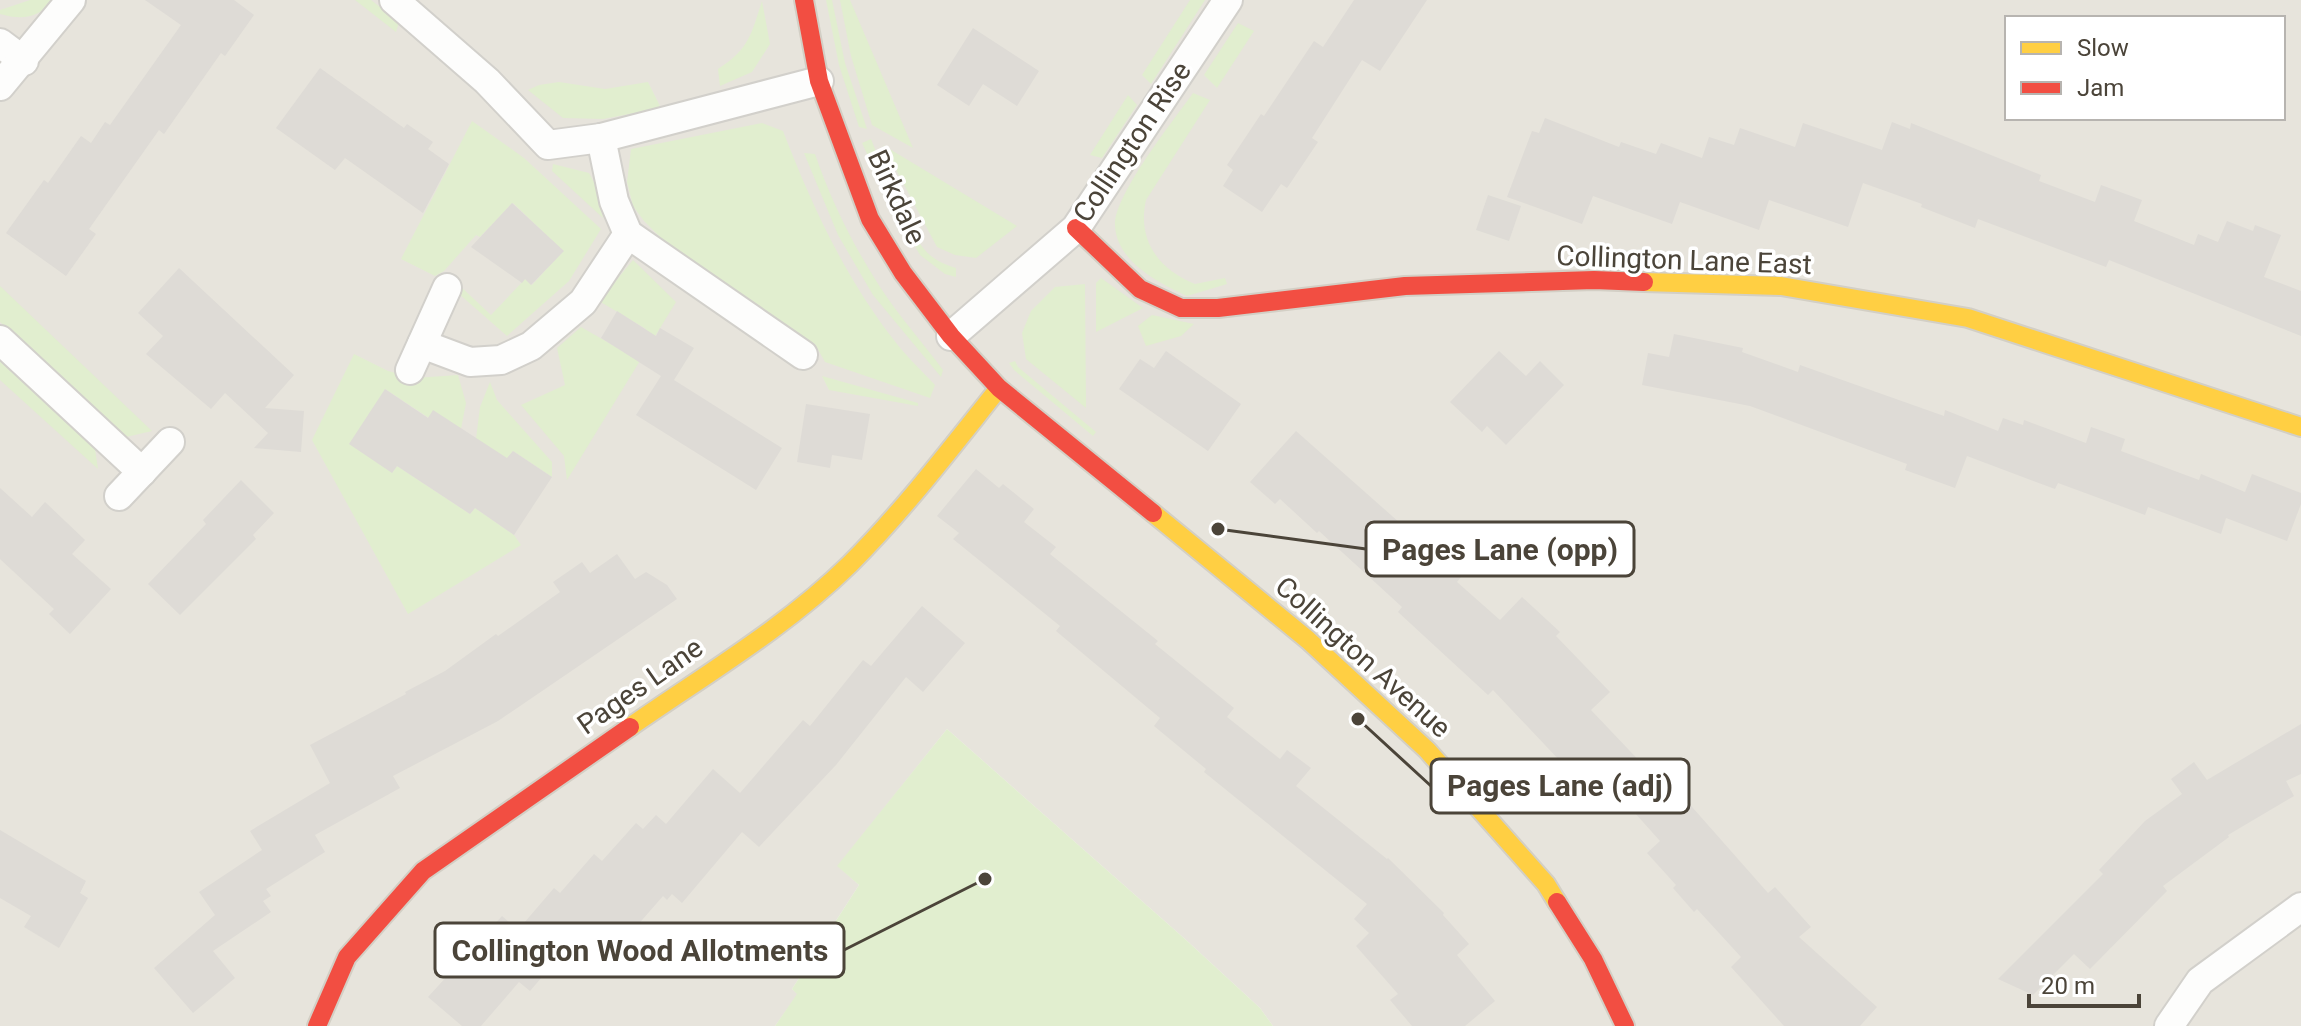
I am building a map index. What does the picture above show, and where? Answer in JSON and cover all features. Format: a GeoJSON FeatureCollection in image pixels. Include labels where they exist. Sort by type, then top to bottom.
{"type":"FeatureCollection","features":[{"type":"Feature","properties":{"kind":"street"},"geometry":{"type":"LineString","coordinates":[[0,86],[24,61],[71,0]]}},
{"type":"Feature","properties":{"kind":"street"},"geometry":{"type":"LineString","coordinates":[[394,0],[487,81],[548,145],[601,138],[819,81]]}},
{"type":"Feature","properties":{"kind":"street","name":"Birkdale"},"geometry":{"type":"LineString","coordinates":[[804,0],[819,81],[870,219],[903,273],[951,336],[999,388]]}},
{"type":"Feature","properties":{"kind":"street","name":"Collington Rise"},"geometry":{"type":"LineString","coordinates":[[951,336],[1076,228],[1228,0]]}},
{"type":"Feature","properties":{"kind":"street"},"geometry":{"type":"LineString","coordinates":[[0,43],[24,61]]}},
{"type":"Feature","properties":{"kind":"street"},"geometry":{"type":"LineString","coordinates":[[601,138],[614,201],[628,234],[803,355]]}},
{"type":"Feature","properties":{"kind":"street","name":"Collington Lane East"},"geometry":{"type":"LineString","coordinates":[[1076,228],[1140,289],[1181,308],[1218,308],[1420,286],[1594,280],[1781,286],[1968,318],[2301,427]]}},
{"type":"Feature","properties":{"kind":"street"},"geometry":{"type":"LineString","coordinates":[[422,344],[470,362],[501,360],[531,346],[583,302],[628,234]]}},
{"type":"Feature","properties":{"kind":"street"},"geometry":{"type":"LineString","coordinates":[[410,370],[447,288]]}},
{"type":"Feature","properties":{"kind":"street"},"geometry":{"type":"LineString","coordinates":[[0,340],[142,472]]}},
{"type":"Feature","properties":{"kind":"street","name":"Pages Lane"},"geometry":{"type":"LineString","coordinates":[[317,1026],[347,957],[423,871],[782,621],[849,565],[933,471],[999,388]]}},
{"type":"Feature","properties":{"kind":"street","name":"Collington Avenue"},"geometry":{"type":"LineString","coordinates":[[999,388],[1308,640],[1427,750],[1546,884],[1593,959],[1625,1026]]}},
{"type":"Feature","properties":{"kind":"street"},"geometry":{"type":"LineString","coordinates":[[119,496],[170,442]]}},
{"type":"Feature","properties":{"kind":"street"},"geometry":{"type":"LineString","coordinates":[[2169,1026],[2200,981],[2301,907]]}},
{"type":"Feature","properties":{"kind":"shaded area"},"geometry":{"type":"Polygon","coordinates":[[[0,0],[2301,0],[2301,1026],[1273,1026],[1260,1008],[1185,939],[947,729],[838,866],[859,885],[792,989],[798,994],[775,1026],[0,1026],[0,0]]]}},
{"type":"Feature","properties":{"kind":"green space"},"geometry":{"type":"Polygon","coordinates":[[[30,0],[52,0],[41,11],[29,16],[0,14],[0,10],[30,0]]]}},
{"type":"Feature","properties":{"kind":"green space"},"geometry":{"type":"Polygon","coordinates":[[[355,0],[371,0],[399,22],[396,32],[355,0]]]}},
{"type":"Feature","properties":{"kind":"green space"},"geometry":{"type":"Polygon","coordinates":[[[826,0],[832,0],[845,63],[867,129],[859,127],[839,65],[826,0]]]}},
{"type":"Feature","properties":{"kind":"green space"},"geometry":{"type":"Polygon","coordinates":[[[840,0],[850,0],[913,148],[872,125],[851,56],[840,0]]]}},
{"type":"Feature","properties":{"kind":"green space"},"geometry":{"type":"Polygon","coordinates":[[[1190,0],[1205,0],[1151,84],[1142,75],[1190,0]]]}},
{"type":"Feature","properties":{"kind":"green space"},"geometry":{"type":"Polygon","coordinates":[[[762,1],[770,44],[752,72],[720,86],[718,69],[743,48],[762,1]]]}},
{"type":"Feature","properties":{"kind":"green space"},"geometry":{"type":"Polygon","coordinates":[[[1238,23],[1254,31],[1217,88],[1204,75],[1238,23]]]}},
{"type":"Feature","properties":{"kind":"green space"},"geometry":{"type":"Polygon","coordinates":[[[559,82],[605,89],[648,82],[661,108],[603,119],[563,118],[528,90],[559,82]]]}},
{"type":"Feature","properties":{"kind":"green space"},"geometry":{"type":"Polygon","coordinates":[[[1193,93],[1210,100],[1146,200],[1144,214],[1153,251],[1170,270],[1195,284],[1225,278],[1227,284],[1187,296],[1152,278],[1131,261],[1123,250],[1115,226],[1117,213],[1134,178],[1193,93]]]}},
{"type":"Feature","properties":{"kind":"green space"},"geometry":{"type":"Polygon","coordinates":[[[1128,95],[1137,105],[1102,158],[1090,155],[1128,95]]]}},
{"type":"Feature","properties":{"kind":"green space"},"geometry":{"type":"Polygon","coordinates":[[[472,121],[524,158],[601,229],[569,281],[507,336],[458,293],[460,286],[491,315],[525,279],[532,285],[563,251],[513,203],[480,237],[476,235],[444,271],[435,276],[401,259],[472,121]]]}},
{"type":"Feature","properties":{"kind":"green space"},"geometry":{"type":"Polygon","coordinates":[[[762,123],[783,131],[818,214],[846,268],[897,344],[935,385],[930,398],[825,362],[815,344],[763,316],[667,244],[633,206],[627,182],[631,149],[762,123]]]}},
{"type":"Feature","properties":{"kind":"green space"},"geometry":{"type":"Polygon","coordinates":[[[871,139],[894,196],[916,238],[931,256],[956,268],[956,277],[945,274],[920,255],[889,201],[862,143],[871,139]]]}},
{"type":"Feature","properties":{"kind":"green space"},"geometry":{"type":"Polygon","coordinates":[[[883,145],[1017,226],[976,258],[955,255],[937,247],[883,145]]]}},
{"type":"Feature","properties":{"kind":"green space"},"geometry":{"type":"Polygon","coordinates":[[[804,153],[815,154],[835,206],[861,255],[887,298],[943,370],[941,377],[873,295],[838,235],[804,153]]]}},
{"type":"Feature","properties":{"kind":"green space"},"geometry":{"type":"Polygon","coordinates":[[[553,164],[589,173],[595,184],[603,218],[552,171],[553,164]]]}},
{"type":"Feature","properties":{"kind":"green space"},"geometry":{"type":"Polygon","coordinates":[[[633,260],[676,302],[567,480],[564,456],[521,405],[565,385],[557,348],[581,327],[630,355],[646,329],[599,301],[633,260]]]}},
{"type":"Feature","properties":{"kind":"green space"},"geometry":{"type":"Polygon","coordinates":[[[1101,278],[1143,308],[1096,332],[1096,283],[1101,278]]]}},
{"type":"Feature","properties":{"kind":"green space"},"geometry":{"type":"Polygon","coordinates":[[[1085,284],[1086,408],[1026,359],[1022,333],[1031,311],[1055,287],[1085,284]]]}},
{"type":"Feature","properties":{"kind":"green space"},"geometry":{"type":"Polygon","coordinates":[[[0,286],[152,431],[126,437],[0,322],[0,286]]]}},
{"type":"Feature","properties":{"kind":"green space"},"geometry":{"type":"Polygon","coordinates":[[[1152,315],[1194,324],[1181,336],[1146,346],[1138,326],[1152,315]]]}},
{"type":"Feature","properties":{"kind":"green space"},"geometry":{"type":"Polygon","coordinates":[[[354,354],[388,371],[415,378],[458,375],[466,403],[461,429],[429,418],[385,389],[392,473],[397,466],[470,514],[475,508],[514,535],[521,545],[408,614],[312,440],[354,354]]]}},
{"type":"Feature","properties":{"kind":"green space"},"geometry":{"type":"Polygon","coordinates":[[[0,361],[95,449],[98,469],[0,380],[0,361]]]}},
{"type":"Feature","properties":{"kind":"green space"},"geometry":{"type":"Polygon","coordinates":[[[1015,361],[1018,367],[1096,432],[1093,436],[1014,370],[1009,363],[1015,361]]]}},
{"type":"Feature","properties":{"kind":"green space"},"geometry":{"type":"Polygon","coordinates":[[[822,376],[918,403],[918,406],[829,390],[822,376]]]}},
{"type":"Feature","properties":{"kind":"green space"},"geometry":{"type":"Polygon","coordinates":[[[490,382],[497,400],[552,462],[552,477],[513,451],[507,459],[476,439],[480,407],[490,382]]]}},
{"type":"Feature","properties":{"kind":"green space"},"geometry":{"type":"Polygon","coordinates":[[[947,729],[1185,939],[1260,1008],[1273,1026],[775,1026],[797,994],[792,989],[859,885],[837,866],[947,729]]]}},
{"type":"Feature","properties":{"kind":"building"},"geometry":{"type":"Polygon","coordinates":[[[145,0],[234,0],[254,15],[225,56],[221,53],[164,134],[159,130],[89,229],[96,234],[66,276],[6,233],[44,180],[48,183],[81,136],[91,143],[105,122],[110,125],[181,25],[145,0]]]}},
{"type":"Feature","properties":{"kind":"building"},"geometry":{"type":"Polygon","coordinates":[[[1354,0],[1427,0],[1380,71],[1362,60],[1312,138],[1318,142],[1287,188],[1281,184],[1262,212],[1223,186],[1233,170],[1227,165],[1314,41],[1323,47],[1354,0]]]}},
{"type":"Feature","properties":{"kind":"building"},"geometry":{"type":"Polygon","coordinates":[[[973,28],[1039,71],[1017,106],[983,84],[969,106],[937,85],[973,28]]]}},
{"type":"Feature","properties":{"kind":"building"},"geometry":{"type":"Polygon","coordinates":[[[320,68],[404,128],[407,124],[433,142],[428,149],[449,164],[423,213],[345,158],[335,170],[276,128],[320,68]]]}},
{"type":"Feature","properties":{"kind":"building"},"geometry":{"type":"Polygon","coordinates":[[[1545,118],[1619,147],[1621,142],[1656,154],[1661,143],[1702,158],[1709,137],[1734,145],[1740,128],[1795,147],[1803,123],[1882,150],[1892,122],[1910,129],[1911,123],[2041,175],[2039,181],[2095,202],[2101,185],[2142,200],[2134,221],[2194,245],[2198,234],[2218,242],[2227,221],[2253,231],[2255,225],[2281,235],[2264,277],[2301,291],[2301,336],[2109,260],[2106,267],[1978,219],[1975,228],[1921,207],[1922,204],[1863,183],[1848,227],[1769,200],[1759,230],[1680,202],[1672,224],[1593,196],[1582,224],[1507,197],[1532,131],[1539,133],[1545,118]]]}},
{"type":"Feature","properties":{"kind":"building"},"geometry":{"type":"Polygon","coordinates":[[[1488,195],[1521,206],[1509,241],[1476,230],[1488,195]]]}},
{"type":"Feature","properties":{"kind":"building"},"geometry":{"type":"Polygon","coordinates":[[[512,203],[564,251],[531,285],[525,279],[522,283],[471,247],[512,203]]]}},
{"type":"Feature","properties":{"kind":"building"},"geometry":{"type":"Polygon","coordinates":[[[179,268],[294,375],[265,408],[304,411],[301,452],[254,448],[268,433],[225,393],[211,409],[146,354],[163,336],[138,313],[179,268]]]}},
{"type":"Feature","properties":{"kind":"building"},"geometry":{"type":"Polygon","coordinates":[[[617,311],[656,336],[660,328],[694,348],[674,380],[782,448],[756,490],[636,415],[661,376],[601,338],[617,311]]]}},
{"type":"Feature","properties":{"kind":"building"},"geometry":{"type":"Polygon","coordinates":[[[1674,334],[1743,348],[1742,352],[1798,372],[1800,365],[1944,416],[1945,410],[1998,431],[2003,418],[2023,425],[2024,420],[2086,443],[2091,427],[2125,439],[2121,451],[2199,480],[2201,474],[2245,492],[2252,474],[2301,493],[2301,504],[2287,541],[2226,518],[2221,534],[2148,507],[2145,515],[2058,483],[2055,489],[1967,456],[1955,488],[1905,470],[1907,464],[1750,406],[1642,385],[1648,353],[1669,357],[1674,334]]]}},
{"type":"Feature","properties":{"kind":"building"},"geometry":{"type":"Polygon","coordinates":[[[1166,351],[1241,404],[1208,451],[1119,389],[1140,359],[1154,368],[1166,351]]]}},
{"type":"Feature","properties":{"kind":"building"},"geometry":{"type":"Polygon","coordinates":[[[1499,351],[1526,376],[1540,361],[1564,385],[1506,445],[1487,426],[1482,432],[1450,402],[1499,351]]]}},
{"type":"Feature","properties":{"kind":"building"},"geometry":{"type":"Polygon","coordinates":[[[385,389],[428,418],[433,410],[507,458],[513,451],[552,477],[514,535],[475,508],[470,514],[397,466],[392,473],[349,444],[385,389]]]}},
{"type":"Feature","properties":{"kind":"building"},"geometry":{"type":"Polygon","coordinates":[[[806,404],[870,414],[862,460],[832,455],[830,468],[797,462],[806,404]]]}},
{"type":"Feature","properties":{"kind":"building"},"geometry":{"type":"Polygon","coordinates":[[[1296,431],[1461,577],[1457,582],[1500,620],[1522,597],[1560,632],[1556,636],[1610,692],[1591,710],[1648,770],[1655,765],[1768,893],[1775,887],[1811,927],[1799,937],[1877,1007],[1860,1026],[1784,1026],[1731,967],[1741,957],[1697,909],[1694,912],[1673,888],[1676,885],[1647,853],[1660,841],[1609,784],[1595,798],[1493,690],[1488,695],[1398,612],[1402,607],[1319,531],[1317,533],[1280,499],[1275,504],[1250,482],[1296,431]]]}},
{"type":"Feature","properties":{"kind":"building"},"geometry":{"type":"Polygon","coordinates":[[[976,469],[999,488],[1003,484],[1034,509],[1024,522],[1056,547],[1050,554],[1158,641],[1155,644],[1234,708],[1227,717],[1280,759],[1287,750],[1311,768],[1296,786],[1388,858],[1444,913],[1469,944],[1457,955],[1495,1001],[1465,1026],[1412,1026],[1390,1000],[1398,994],[1356,946],[1369,933],[1354,919],[1367,904],[1204,772],[1206,769],[1154,726],[1160,718],[1056,631],[1060,626],[953,539],[959,533],[937,516],[976,469]]]}},
{"type":"Feature","properties":{"kind":"building"},"geometry":{"type":"Polygon","coordinates":[[[241,480],[274,513],[253,535],[256,539],[180,615],[148,584],[206,524],[203,520],[241,480]]]}},
{"type":"Feature","properties":{"kind":"building"},"geometry":{"type":"Polygon","coordinates":[[[0,488],[32,517],[45,502],[85,540],[72,554],[111,589],[70,634],[49,614],[54,609],[0,559],[0,488]]]}},
{"type":"Feature","properties":{"kind":"building"},"geometry":{"type":"Polygon","coordinates":[[[617,554],[635,579],[646,572],[667,585],[677,599],[498,721],[393,776],[400,788],[315,835],[325,852],[266,889],[271,896],[263,901],[271,912],[213,951],[235,978],[193,1013],[154,968],[215,915],[199,892],[262,850],[250,831],[330,783],[310,745],[406,694],[445,671],[496,634],[498,636],[560,592],[553,582],[582,562],[590,573],[617,554]]]}},
{"type":"Feature","properties":{"kind":"building"},"geometry":{"type":"Polygon","coordinates":[[[922,606],[965,643],[923,692],[906,677],[836,765],[759,847],[742,832],[682,903],[672,894],[667,900],[663,896],[629,935],[616,924],[581,963],[566,949],[530,991],[519,982],[481,1026],[462,1026],[428,997],[502,916],[518,930],[554,888],[560,893],[594,854],[602,861],[636,823],[643,829],[656,815],[666,824],[713,769],[740,793],[803,720],[810,726],[863,660],[871,666],[922,606]]]}},
{"type":"Feature","properties":{"kind":"building"},"geometry":{"type":"Polygon","coordinates":[[[2301,724],[2301,774],[2286,781],[2294,796],[2228,835],[2163,886],[2167,891],[2090,969],[2074,954],[2033,995],[1998,979],[2103,874],[2099,870],[2145,821],[2182,794],[2171,779],[2194,762],[2207,780],[2301,724]]]}},
{"type":"Feature","properties":{"kind":"building"},"geometry":{"type":"Polygon","coordinates":[[[0,830],[86,881],[80,893],[88,898],[59,948],[24,927],[31,916],[0,898],[0,830]]]}},
{"type":"Feature","properties":{"kind":"traffic: slow"},"geometry":{"type":"LineString","coordinates":[[1644,282],[1781,286],[1968,318],[2301,427]]}},
{"type":"Feature","properties":{"kind":"traffic: slow"},"geometry":{"type":"LineString","coordinates":[[630,727],[771,630],[825,587],[889,522],[999,388]]}},
{"type":"Feature","properties":{"kind":"traffic: slow"},"geometry":{"type":"LineString","coordinates":[[1153,513],[1308,640],[1427,750],[1546,884],[1557,902]]}},
{"type":"Feature","properties":{"kind":"traffic: jam"},"geometry":{"type":"LineString","coordinates":[[804,0],[819,81],[870,219],[903,273],[951,336],[999,388],[1153,513]]}},
{"type":"Feature","properties":{"kind":"traffic: jam"},"geometry":{"type":"LineString","coordinates":[[1076,228],[1140,289],[1181,308],[1218,308],[1405,286],[1594,280],[1644,282]]}},
{"type":"Feature","properties":{"kind":"traffic: jam"},"geometry":{"type":"LineString","coordinates":[[317,1026],[347,957],[423,871],[630,727]]}},
{"type":"Feature","properties":{"kind":"traffic: jam"},"geometry":{"type":"LineString","coordinates":[[1557,902],[1593,959],[1625,1026]]}},
{"type":"Feature","properties":{"kind":"place","name":"Pages Lane (opp)"},"geometry":{"type":"Point","coordinates":[1218,529]}},
{"type":"Feature","properties":{"kind":"place","name":"Pages Lane (adj)"},"geometry":{"type":"Point","coordinates":[1358,719]}},
{"type":"Feature","properties":{"kind":"place","name":"Collington Wood Allotments"},"geometry":{"type":"Point","coordinates":[985,879]}}]}
